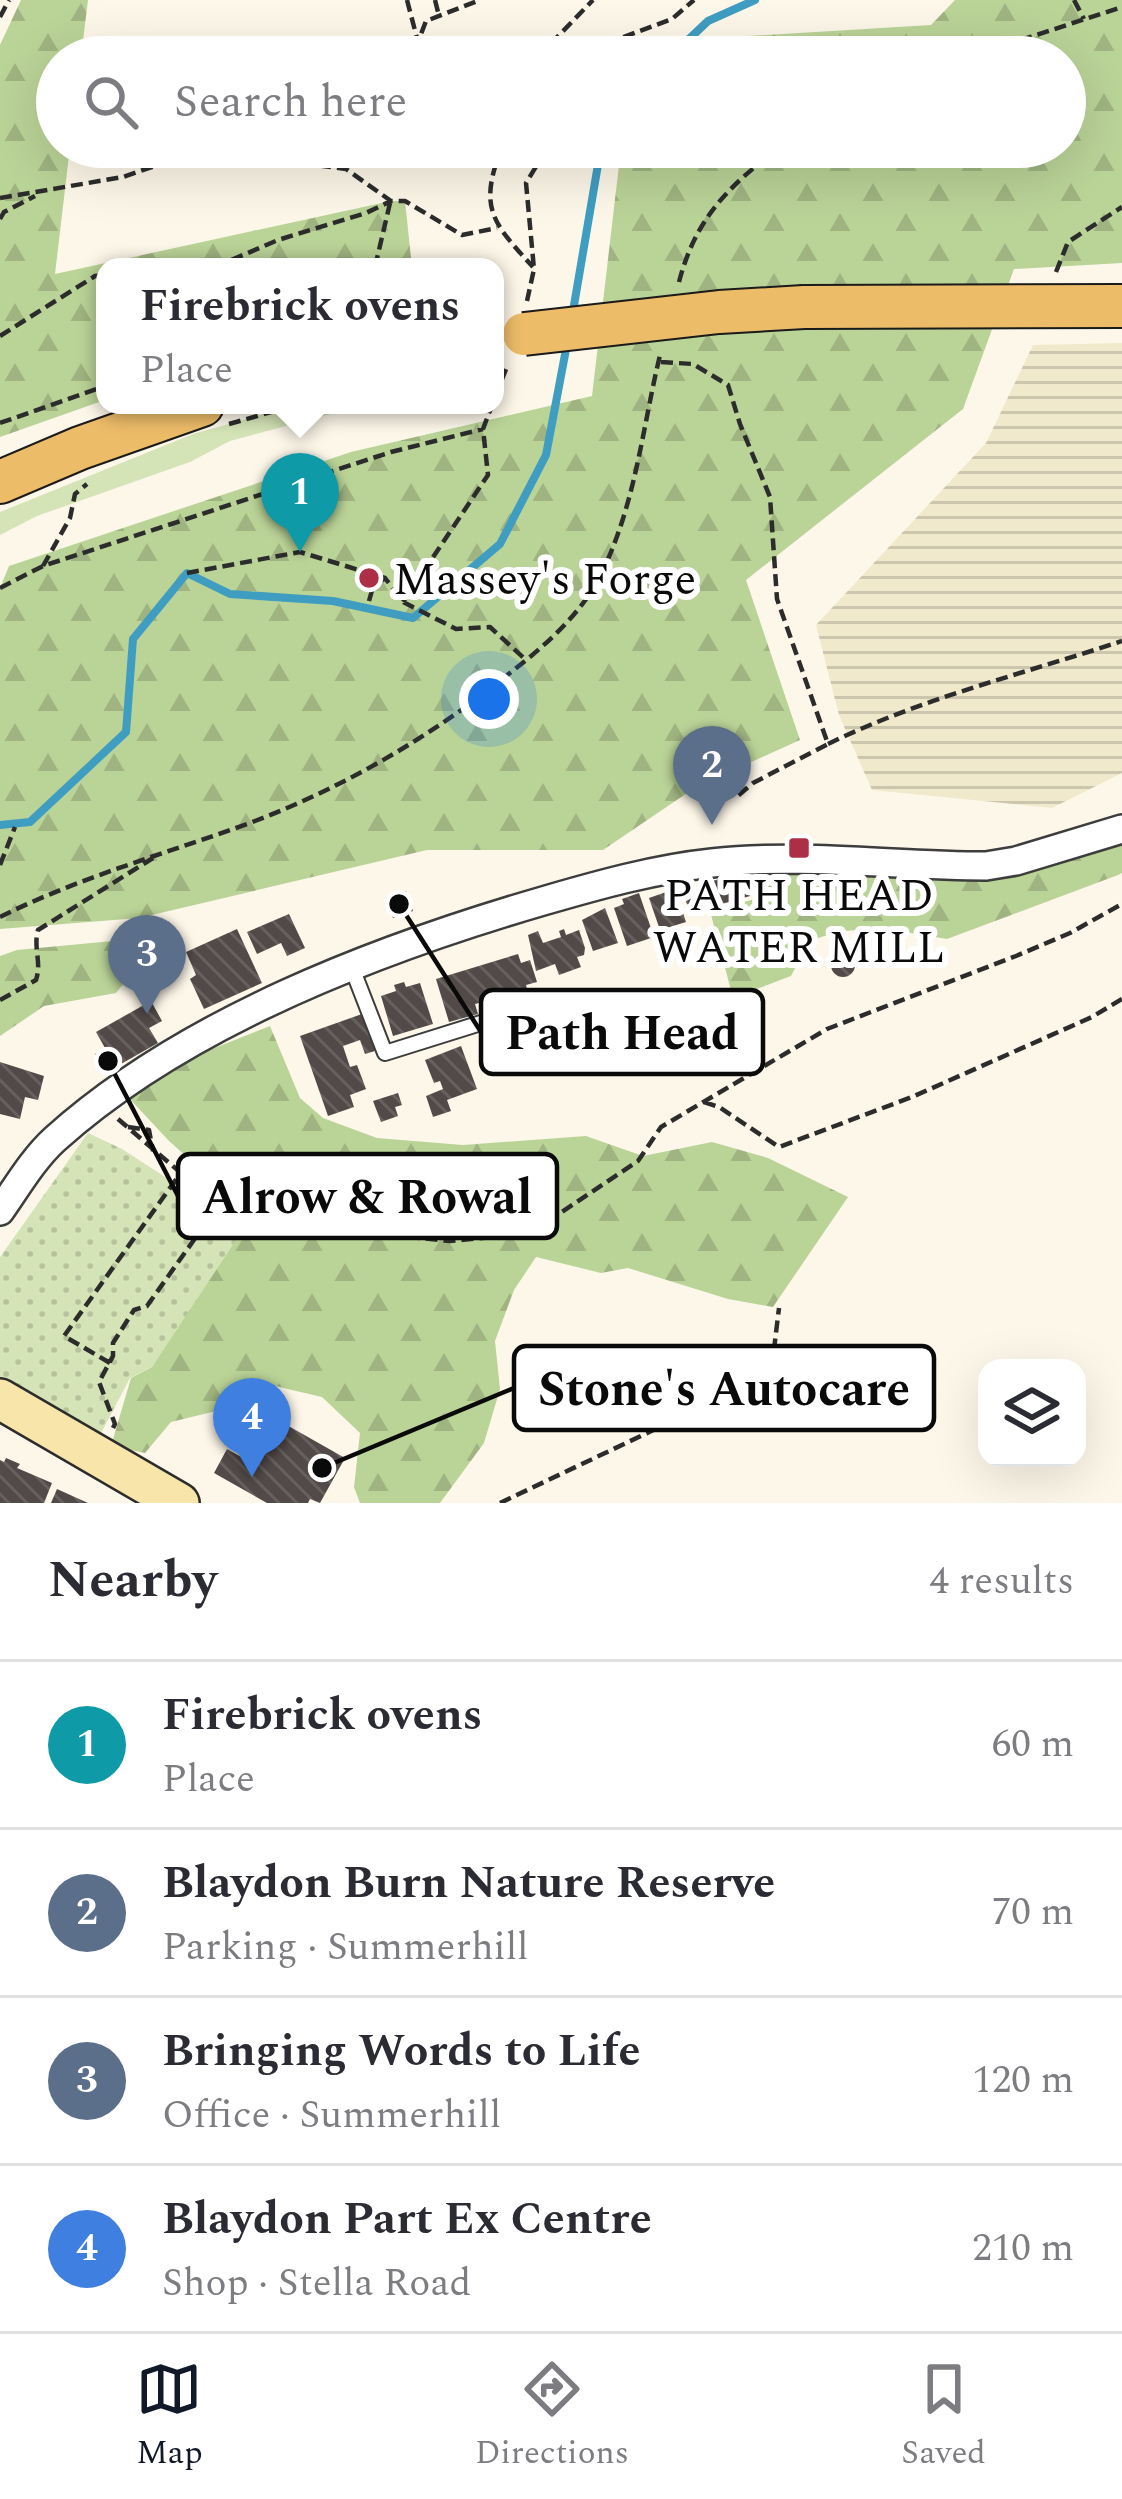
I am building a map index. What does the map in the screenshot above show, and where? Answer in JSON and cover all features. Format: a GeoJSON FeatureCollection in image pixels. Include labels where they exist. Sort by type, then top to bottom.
{"type":"FeatureCollection","features":[{"type":"Feature","properties":{"kind":"main road"},"geometry":{"type":"LineString","coordinates":[[507,336],[805,307],[1122,306]]}},
{"type":"Feature","properties":{"kind":"main road"},"geometry":{"type":"LineString","coordinates":[[0,482],[176,414]]}},
{"type":"Feature","properties":{"kind":"main road"},"geometry":{"type":"LineString","coordinates":[[0,1399],[179,1503]]}},
{"type":"Feature","properties":{"kind":"street"},"geometry":{"type":"LineString","coordinates":[[0,1211],[53,1140],[102,1102],[205,1036],[352,968],[494,916],[693,865],[750,861],[986,866],[1122,829]]}},
{"type":"Feature","properties":{"kind":"lane"},"geometry":{"type":"LineString","coordinates":[[352,968],[385,1053],[548,1002]]}},
{"type":"Feature","properties":{"kind":"path"},"geometry":{"type":"LineString","coordinates":[[0,17],[9,0]]}},
{"type":"Feature","properties":{"kind":"path"},"geometry":{"type":"LineString","coordinates":[[407,0],[416,36]]}},
{"type":"Feature","properties":{"kind":"path"},"geometry":{"type":"LineString","coordinates":[[435,0],[439,16]]}},
{"type":"Feature","properties":{"kind":"path"},"geometry":{"type":"LineString","coordinates":[[420,36],[426,21],[480,0]]}},
{"type":"Feature","properties":{"kind":"path"},"geometry":{"type":"LineString","coordinates":[[558,36],[593,0]]}},
{"type":"Feature","properties":{"kind":"path"},"geometry":{"type":"LineString","coordinates":[[627,36],[673,19],[694,0]]}},
{"type":"Feature","properties":{"kind":"path"},"geometry":{"type":"LineString","coordinates":[[1074,0],[1084,19]]}},
{"type":"Feature","properties":{"kind":"path"},"geometry":{"type":"LineString","coordinates":[[1033,36],[1122,7]]}},
{"type":"Feature","properties":{"kind":"path"},"geometry":{"type":"LineString","coordinates":[[0,198],[123,177],[148,168]]}},
{"type":"Feature","properties":{"kind":"path"},"geometry":{"type":"LineString","coordinates":[[332,168],[346,170],[391,201]]}},
{"type":"Feature","properties":{"kind":"path"},"geometry":{"type":"LineString","coordinates":[[494,168],[487,189],[497,227],[534,268],[526,183],[535,168]]}},
{"type":"Feature","properties":{"kind":"path"},"geometry":{"type":"LineString","coordinates":[[676,295],[687,250],[708,212],[753,168]]}},
{"type":"Feature","properties":{"kind":"path"},"geometry":{"type":"LineString","coordinates":[[0,219],[4,212],[42,192]]}},
{"type":"Feature","properties":{"kind":"path"},"geometry":{"type":"LineString","coordinates":[[377,258],[391,201]]}},
{"type":"Feature","properties":{"kind":"path"},"geometry":{"type":"LineString","coordinates":[[235,258],[391,201],[405,201],[462,235],[497,227]]}},
{"type":"Feature","properties":{"kind":"path"},"geometry":{"type":"LineString","coordinates":[[1054,275],[1068,242],[1122,207]]}},
{"type":"Feature","properties":{"kind":"path"},"geometry":{"type":"LineString","coordinates":[[0,336],[96,276]]}},
{"type":"Feature","properties":{"kind":"path"},"geometry":{"type":"LineString","coordinates":[[0,917],[61,888],[258,820],[389,756],[448,720],[526,660],[574,614],[598,580],[633,490],[664,339]]}},
{"type":"Feature","properties":{"kind":"path"},"geometry":{"type":"LineString","coordinates":[[658,362],[693,364],[728,385],[770,497],[777,599],[828,744]]}},
{"type":"Feature","properties":{"kind":"path"},"geometry":{"type":"LineString","coordinates":[[0,423],[96,389]]}},
{"type":"Feature","properties":{"kind":"path"},"geometry":{"type":"LineString","coordinates":[[403,602],[488,475],[483,429],[489,414]]}},
{"type":"Feature","properties":{"kind":"path"},"geometry":{"type":"LineString","coordinates":[[0,588],[43,566],[391,452],[483,429]]}},
{"type":"Feature","properties":{"kind":"path"},"geometry":{"type":"LineString","coordinates":[[43,566],[70,518],[75,494],[90,482]]}},
{"type":"Feature","properties":{"kind":"path"},"geometry":{"type":"LineString","coordinates":[[187,573],[300,552],[385,578],[403,602],[456,629],[490,627],[526,660]]}},
{"type":"Feature","properties":{"kind":"path"},"geometry":{"type":"LineString","coordinates":[[369,601],[373,587],[385,578]]}},
{"type":"Feature","properties":{"kind":"path"},"geometry":{"type":"LineString","coordinates":[[734,799],[753,783],[868,724],[960,690],[1122,641]]}},
{"type":"Feature","properties":{"kind":"path"},"geometry":{"type":"LineString","coordinates":[[0,866],[15,827]]}},
{"type":"Feature","properties":{"kind":"path"},"geometry":{"type":"LineString","coordinates":[[0,1000],[36,980],[38,930],[164,852]]}},
{"type":"Feature","properties":{"kind":"path"},"geometry":{"type":"LineString","coordinates":[[102,1102],[181,1173],[250,1217],[332,1222],[449,1241],[529,1234],[638,1161],[661,1127],[827,1029],[1016,956],[1122,904]]}},
{"type":"Feature","properties":{"kind":"path"},"geometry":{"type":"LineString","coordinates":[[704,1102],[719,1106],[779,1147],[912,1097],[1122,1000]]}},
{"type":"Feature","properties":{"kind":"path"},"geometry":{"type":"LineString","coordinates":[[124,1126],[149,1130],[153,1151]]}},
{"type":"Feature","properties":{"kind":"path"},"geometry":{"type":"LineString","coordinates":[[110,1363],[64,1336],[181,1173]]}},
{"type":"Feature","properties":{"kind":"path"},"geometry":{"type":"LineString","coordinates":[[108,1436],[115,1424],[99,1382],[110,1363],[112,1343],[134,1310],[147,1306],[223,1199]]}},
{"type":"Feature","properties":{"kind":"path"},"geometry":{"type":"LineString","coordinates":[[500,1503],[771,1374],[778,1308]]}},
{"type":"Feature","properties":{"kind":"shaded area"},"geometry":{"type":"Polygon","coordinates":[[[1122,343],[1122,773],[1052,808],[872,790],[839,715],[816,625],[986,443],[1033,345],[1122,343]]]}},
{"type":"Feature","properties":{"kind":"green space"},"geometry":{"type":"Polygon","coordinates":[[[21,0],[88,0],[84,36],[36,36],[36,168],[68,168],[55,274],[96,265],[96,403],[0,437],[0,45],[21,0]]]}},
{"type":"Feature","properties":{"kind":"green space"},"geometry":{"type":"Polygon","coordinates":[[[955,0],[1122,0],[1122,263],[1014,269],[963,409],[746,580],[800,740],[696,787],[603,850],[427,850],[139,918],[0,929],[0,588],[9,566],[351,452],[592,396],[619,168],[1086,168],[1086,36],[748,36],[931,25],[955,0]]]}},
{"type":"Feature","properties":{"kind":"green space"},"geometry":{"type":"Polygon","coordinates":[[[391,201],[405,201],[411,258],[129,258],[391,201]]]}},
{"type":"Feature","properties":{"kind":"green space"},"geometry":{"type":"Polygon","coordinates":[[[264,414],[330,414],[230,441],[190,462],[37,516],[0,535],[0,512],[193,434],[264,414]]]}},
{"type":"Feature","properties":{"kind":"green space"},"geometry":{"type":"Polygon","coordinates":[[[1122,837],[1122,873],[1118,875],[947,939],[886,929],[840,931],[809,941],[791,976],[733,998],[710,911],[755,899],[749,874],[992,876],[1122,837]]]}},
{"type":"Feature","properties":{"kind":"green space"},"geometry":{"type":"Polygon","coordinates":[[[134,939],[140,964],[116,993],[44,1006],[0,1036],[0,956],[17,950],[134,939]]]}},
{"type":"Feature","properties":{"kind":"green space"},"geometry":{"type":"Polygon","coordinates":[[[270,1026],[300,1098],[323,1118],[377,1138],[463,1145],[586,1136],[643,1156],[712,1142],[768,1158],[848,1197],[773,1307],[728,1299],[628,1268],[601,1273],[536,1257],[514,1290],[495,1341],[500,1389],[484,1443],[440,1503],[360,1503],[354,1487],[360,1433],[322,1397],[275,1386],[241,1405],[171,1422],[145,1453],[111,1446],[131,1378],[152,1367],[250,1213],[169,1141],[129,1098],[197,1055],[270,1026]]]}},
{"type":"Feature","properties":{"kind":"green space"},"geometry":{"type":"Polygon","coordinates":[[[88,1133],[122,1149],[244,1228],[152,1367],[130,1378],[99,1437],[0,1381],[0,1257],[88,1133]]]}},
{"type":"Feature","properties":{"kind":"building"},"geometry":{"type":"Polygon","coordinates":[[[743,872],[750,896],[690,913],[682,890],[743,872]]]}},
{"type":"Feature","properties":{"kind":"building"},"geometry":{"type":"Polygon","coordinates":[[[675,889],[686,922],[660,930],[649,898],[675,889]]]}},
{"type":"Feature","properties":{"kind":"building"},"geometry":{"type":"Polygon","coordinates":[[[406,891],[413,911],[393,918],[386,898],[406,891]]]}},
{"type":"Feature","properties":{"kind":"building"},"geometry":{"type":"Polygon","coordinates":[[[639,893],[654,937],[627,946],[614,908],[624,904],[622,899],[639,893]]]}},
{"type":"Feature","properties":{"kind":"building"},"geometry":{"type":"Polygon","coordinates":[[[605,908],[618,943],[593,951],[582,920],[605,908]]]}},
{"type":"Feature","properties":{"kind":"building"},"geometry":{"type":"Polygon","coordinates":[[[289,914],[305,948],[287,956],[281,943],[257,954],[247,932],[289,914]]]}},
{"type":"Feature","properties":{"kind":"building"},"geometry":{"type":"Polygon","coordinates":[[[237,929],[262,983],[204,1009],[190,979],[196,975],[186,952],[237,929]]]}},
{"type":"Feature","properties":{"kind":"building"},"geometry":{"type":"Polygon","coordinates":[[[564,929],[566,935],[579,930],[585,948],[584,955],[577,957],[581,967],[559,975],[555,964],[536,971],[528,935],[538,931],[543,943],[561,937],[559,931],[564,929]]]}},
{"type":"Feature","properties":{"kind":"building"},"geometry":{"type":"Polygon","coordinates":[[[843,953],[855,965],[843,977],[831,965],[843,953]]]}},
{"type":"Feature","properties":{"kind":"building"},"geometry":{"type":"Polygon","coordinates":[[[518,954],[521,963],[530,960],[537,982],[526,985],[528,993],[505,1000],[509,1013],[491,1018],[486,1001],[475,1004],[478,1014],[449,1022],[436,979],[518,954]]]}},
{"type":"Feature","properties":{"kind":"building"},"geometry":{"type":"Polygon","coordinates":[[[404,982],[406,987],[420,983],[433,1024],[393,1036],[381,996],[404,982]]]}},
{"type":"Feature","properties":{"kind":"building"},"geometry":{"type":"Polygon","coordinates":[[[151,1001],[162,1021],[149,1028],[158,1043],[105,1073],[95,1054],[105,1048],[96,1032],[151,1001]]]}},
{"type":"Feature","properties":{"kind":"building"},"geometry":{"type":"Polygon","coordinates":[[[543,1013],[546,1023],[528,1028],[525,1018],[543,1013]]]}},
{"type":"Feature","properties":{"kind":"building"},"geometry":{"type":"Polygon","coordinates":[[[362,1014],[375,1051],[365,1054],[360,1040],[343,1046],[350,1067],[357,1065],[366,1089],[350,1095],[354,1107],[328,1116],[300,1036],[362,1014]]]}},
{"type":"Feature","properties":{"kind":"building"},"geometry":{"type":"Polygon","coordinates":[[[541,1031],[549,1052],[532,1057],[525,1037],[541,1031]]]}},
{"type":"Feature","properties":{"kind":"building"},"geometry":{"type":"Polygon","coordinates":[[[461,1046],[477,1089],[447,1100],[451,1111],[433,1117],[426,1096],[443,1089],[440,1081],[434,1083],[425,1060],[461,1046]]]}},
{"type":"Feature","properties":{"kind":"building"},"geometry":{"type":"Polygon","coordinates":[[[0,1062],[44,1076],[38,1100],[25,1097],[20,1119],[0,1114],[0,1062]]]}},
{"type":"Feature","properties":{"kind":"building"},"geometry":{"type":"Polygon","coordinates":[[[398,1093],[402,1105],[395,1107],[398,1116],[381,1122],[373,1101],[398,1093]]]}},
{"type":"Feature","properties":{"kind":"building"},"geometry":{"type":"Polygon","coordinates":[[[248,1403],[345,1458],[320,1503],[310,1499],[308,1503],[267,1503],[214,1473],[227,1449],[243,1458],[246,1452],[227,1440],[248,1403]]]}},
{"type":"Feature","properties":{"kind":"building"},"geometry":{"type":"Polygon","coordinates":[[[6,1458],[52,1483],[44,1503],[0,1503],[0,1460],[6,1458]]]}},
{"type":"Feature","properties":{"kind":"building"},"geometry":{"type":"Polygon","coordinates":[[[57,1489],[88,1503],[51,1503],[57,1489]]]}},
{"type":"Feature","properties":{"kind":"waterway"},"geometry":{"type":"LineString","coordinates":[[692,36],[708,21],[755,0]]}},
{"type":"Feature","properties":{"kind":"waterway"},"geometry":{"type":"LineString","coordinates":[[572,317],[597,168]]}},
{"type":"Feature","properties":{"kind":"waterway"},"geometry":{"type":"LineString","coordinates":[[0,825],[30,822],[126,732],[133,639],[187,573],[230,594],[333,601],[413,618],[500,544],[546,455],[567,344]]}},
{"type":"Feature","properties":{"kind":"place","name":"Firebrick ovens"},"geometry":{"type":"Point","coordinates":[300,552]}},
{"type":"Feature","properties":{"kind":"place","name":"Massey's Forge"},"geometry":{"type":"Point","coordinates":[369,578]}},
{"type":"Feature","properties":{"kind":"place","name":"Blaydon Burn Nature Reserve"},"geometry":{"type":"Point","coordinates":[712,825]}},
{"type":"Feature","properties":{"kind":"place","name":"PATH HEAD WATER MILL"},"geometry":{"type":"Point","coordinates":[799,848]}},
{"type":"Feature","properties":{"kind":"place","name":"Path Head"},"geometry":{"type":"Point","coordinates":[399,904]}},
{"type":"Feature","properties":{"kind":"place","name":"Bringing Words to Life"},"geometry":{"type":"Point","coordinates":[147,1014]}},
{"type":"Feature","properties":{"kind":"place","name":"Alrow & Rowal"},"geometry":{"type":"Point","coordinates":[108,1061]}},
{"type":"Feature","properties":{"kind":"place","name":"Stone's Autocare"},"geometry":{"type":"Point","coordinates":[322,1468]}},
{"type":"Feature","properties":{"kind":"place","name":"Blaydon Part Ex Centre"},"geometry":{"type":"Point","coordinates":[252,1477]}}]}
